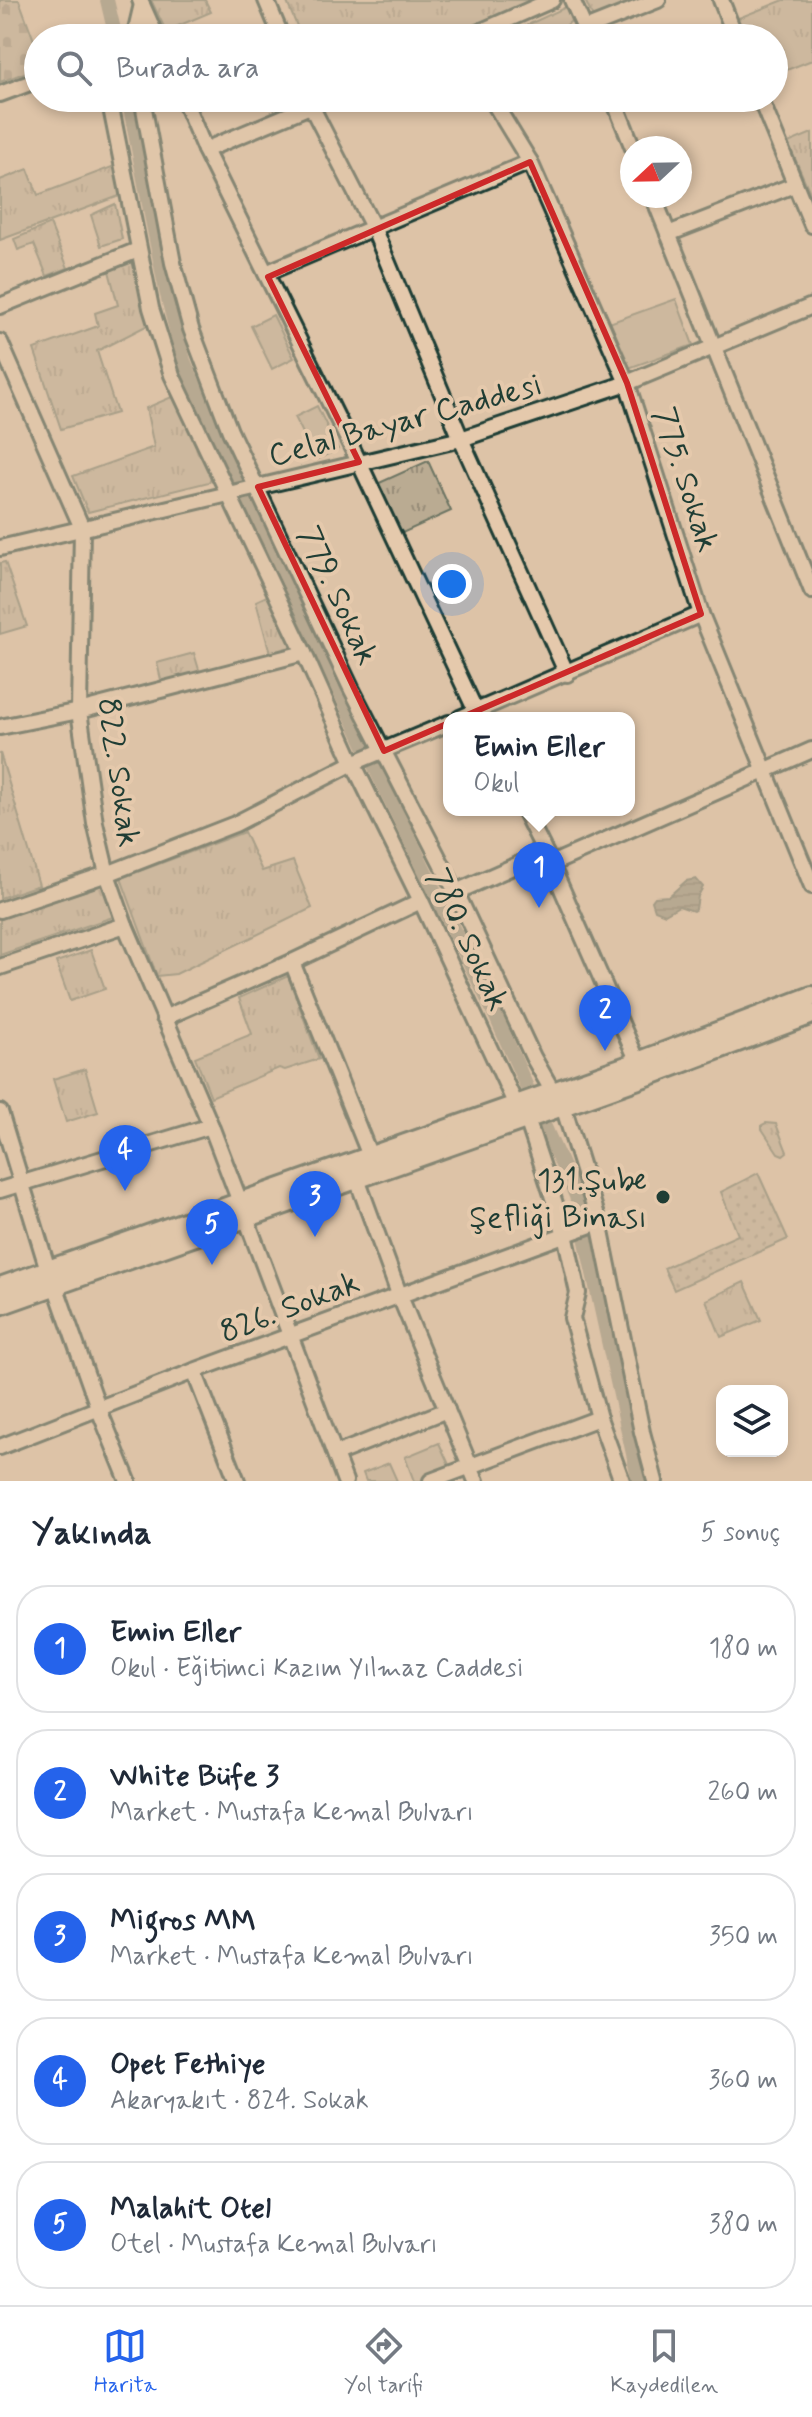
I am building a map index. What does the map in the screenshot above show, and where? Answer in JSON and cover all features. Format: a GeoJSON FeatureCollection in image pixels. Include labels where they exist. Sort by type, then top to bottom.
{"type":"FeatureCollection","features":[{"type":"Feature","properties":{"kind":"main road"},"geometry":{"type":"LineString","coordinates":[[558,1099],[638,1062],[812,996]]}},
{"type":"Feature","properties":{"kind":"main road"},"geometry":{"type":"LineString","coordinates":[[243,1210],[357,1179],[522,1112],[812,1014]]}},
{"type":"Feature","properties":{"kind":"main road"},"geometry":{"type":"LineString","coordinates":[[0,1305],[52,1278],[243,1210],[370,1156],[522,1112]]}},
{"type":"Feature","properties":{"kind":"main road"},"geometry":{"type":"LineString","coordinates":[[0,1287],[52,1278]]}},
{"type":"Feature","properties":{"kind":"street"},"geometry":{"type":"LineString","coordinates":[[266,0],[276,24]]}},
{"type":"Feature","properties":{"kind":"street"},"geometry":{"type":"LineString","coordinates":[[498,24],[552,0]]}},
{"type":"Feature","properties":{"kind":"street"},"geometry":{"type":"LineString","coordinates":[[572,0],[583,24]]}},
{"type":"Feature","properties":{"kind":"street"},"geometry":{"type":"LineString","coordinates":[[606,24],[658,0]]}},
{"type":"Feature","properties":{"kind":"street"},"geometry":{"type":"LineString","coordinates":[[721,0],[730,24]]}},
{"type":"Feature","properties":{"kind":"street"},"geometry":{"type":"LineString","coordinates":[[137,24],[141,2]]}},
{"type":"Feature","properties":{"kind":"street"},"geometry":{"type":"LineString","coordinates":[[141,2],[151,24]]}},
{"type":"Feature","properties":{"kind":"street"},"geometry":{"type":"LineString","coordinates":[[0,94],[24,85]]}},
{"type":"Feature","properties":{"kind":"street","name":"780. Sokak"},"geometry":{"type":"LineString","coordinates":[[112,112],[138,250],[158,337],[172,375],[353,763],[522,1112],[565,1234],[578,1293],[572,1318],[599,1418],[622,1481]]}},
{"type":"Feature","properties":{"kind":"street","name":"779. Sokak"},"geometry":{"type":"LineString","coordinates":[[145,112],[173,263],[191,329],[230,431],[351,688],[456,892],[533,1057],[558,1099],[599,1222],[655,1481]]}},
{"type":"Feature","properties":{"kind":"street"},"geometry":{"type":"LineString","coordinates":[[189,112],[477,712]]}},
{"type":"Feature","properties":{"kind":"street"},"geometry":{"type":"LineString","coordinates":[[205,150],[287,112]]}},
{"type":"Feature","properties":{"kind":"street"},"geometry":{"type":"LineString","coordinates":[[313,112],[373,227],[461,439],[567,674]]}},
{"type":"Feature","properties":{"kind":"street","name":"775. Sokak"},"geometry":{"type":"LineString","coordinates":[[500,112],[530,162],[627,383],[701,614],[812,886]]}},
{"type":"Feature","properties":{"kind":"street"},"geometry":{"type":"LineString","coordinates":[[619,112],[628,136]]}},
{"type":"Feature","properties":{"kind":"street"},"geometry":{"type":"LineString","coordinates":[[765,112],[812,225]]}},
{"type":"Feature","properties":{"kind":"street"},"geometry":{"type":"LineString","coordinates":[[266,273],[530,162]]}},
{"type":"Feature","properties":{"kind":"street"},"geometry":{"type":"LineString","coordinates":[[668,234],[794,185]]}},
{"type":"Feature","properties":{"kind":"street"},"geometry":{"type":"LineString","coordinates":[[658,208],[812,591]]}},
{"type":"Feature","properties":{"kind":"street"},"geometry":{"type":"LineString","coordinates":[[0,306],[138,250]]}},
{"type":"Feature","properties":{"kind":"street","name":"Celal Bayar Caddesi"},"geometry":{"type":"LineString","coordinates":[[0,548],[461,439],[627,383],[812,306]]}},
{"type":"Feature","properties":{"kind":"street","name":"822. Sokak"},"geometry":{"type":"LineString","coordinates":[[0,342],[82,528],[79,711],[95,823],[107,874],[125,925],[211,1126],[345,1481]]}},
{"type":"Feature","properties":{"kind":"street"},"geometry":{"type":"LineString","coordinates":[[485,712],[701,614]]}},
{"type":"Feature","properties":{"kind":"street"},"geometry":{"type":"LineString","coordinates":[[0,727],[79,711],[304,653]]}},
{"type":"Feature","properties":{"kind":"street"},"geometry":{"type":"LineString","coordinates":[[0,910],[107,874],[235,824],[353,763],[443,726]]}},
{"type":"Feature","properties":{"kind":"street"},"geometry":{"type":"LineString","coordinates":[[456,892],[526,861],[551,864],[812,750]]}},
{"type":"Feature","properties":{"kind":"street"},"geometry":{"type":"LineString","coordinates":[[527,816],[638,1062]]}},
{"type":"Feature","properties":{"kind":"street"},"geometry":{"type":"LineString","coordinates":[[164,1018],[421,901]]}},
{"type":"Feature","properties":{"kind":"street"},"geometry":{"type":"LineString","coordinates":[[0,967],[125,925]]}},
{"type":"Feature","properties":{"kind":"street"},"geometry":{"type":"LineString","coordinates":[[292,962],[370,1156]]}},
{"type":"Feature","properties":{"kind":"street"},"geometry":{"type":"LineString","coordinates":[[0,1112],[52,1278],[128,1481]]}},
{"type":"Feature","properties":{"kind":"street"},"geometry":{"type":"LineString","coordinates":[[0,1190],[211,1126]]}},
{"type":"Feature","properties":{"kind":"street"},"geometry":{"type":"LineString","coordinates":[[357,1179],[399,1294],[476,1481]]}},
{"type":"Feature","properties":{"kind":"street","name":"826. Sokak"},"geometry":{"type":"LineString","coordinates":[[0,1447],[98,1407],[599,1222]]}},
{"type":"Feature","properties":{"kind":"street"},"geometry":{"type":"LineString","coordinates":[[194,1371],[237,1481]]}},
{"type":"Feature","properties":{"kind":"street"},"geometry":{"type":"LineString","coordinates":[[336,1454],[447,1410]]}},
{"type":"Feature","properties":{"kind":"street"},"geometry":{"type":"LineString","coordinates":[[431,1481],[599,1418]]}},
{"type":"Feature","properties":{"kind":"highlighted area"},"geometry":{"type":"Polygon","coordinates":[[[530,162],[627,383],[701,614],[384,751],[258,487],[359,462],[268,277],[530,162]]]}},
{"type":"Feature","properties":{"kind":"green space"},"geometry":{"type":"Polygon","coordinates":[[[0,0],[19,0],[28,24],[24,24],[24,73],[0,82],[0,0]]]}},
{"type":"Feature","properties":{"kind":"green space"},"geometry":{"type":"Polygon","coordinates":[[[151,0],[205,0],[211,12],[183,24],[163,24],[151,0]]]}},
{"type":"Feature","properties":{"kind":"green space"},"geometry":{"type":"Polygon","coordinates":[[[286,0],[538,0],[482,24],[296,24],[286,0]]]}},
{"type":"Feature","properties":{"kind":"green space"},"geometry":{"type":"Polygon","coordinates":[[[585,0],[637,0],[593,18],[585,0]]]}},
{"type":"Feature","properties":{"kind":"green space"},"geometry":{"type":"Polygon","coordinates":[[[784,0],[812,0],[812,60],[788,69],[788,24],[738,24],[736,19],[784,0]]]}},
{"type":"Feature","properties":{"kind":"green space"},"geometry":{"type":"Polygon","coordinates":[[[566,7],[571,21],[568,24],[529,24],[566,7]]]}},
{"type":"Feature","properties":{"kind":"green space"},"geometry":{"type":"Polygon","coordinates":[[[812,133],[812,197],[788,143],[812,133]]]}},
{"type":"Feature","properties":{"kind":"green space"},"geometry":{"type":"Polygon","coordinates":[[[117,165],[122,195],[0,240],[0,180],[28,169],[38,195],[117,165]]]}},
{"type":"Feature","properties":{"kind":"green space"},"geometry":{"type":"Polygon","coordinates":[[[115,204],[122,239],[101,246],[91,215],[115,204]]]}},
{"type":"Feature","properties":{"kind":"green space"},"geometry":{"type":"Polygon","coordinates":[[[50,224],[68,268],[47,276],[34,244],[18,250],[14,239],[50,224]]]}},
{"type":"Feature","properties":{"kind":"green space"},"geometry":{"type":"Polygon","coordinates":[[[136,261],[150,324],[97,351],[117,413],[61,429],[34,349],[98,326],[95,313],[118,305],[109,271],[136,261]]]}},
{"type":"Feature","properties":{"kind":"green space"},"geometry":{"type":"Polygon","coordinates":[[[676,299],[693,345],[626,369],[609,323],[676,299]]]}},
{"type":"Feature","properties":{"kind":"green space"},"geometry":{"type":"Polygon","coordinates":[[[273,315],[294,358],[272,369],[251,326],[273,315]]]}},
{"type":"Feature","properties":{"kind":"green space"},"geometry":{"type":"Polygon","coordinates":[[[174,396],[213,473],[209,482],[88,512],[73,476],[154,447],[146,408],[174,396]]]}},
{"type":"Feature","properties":{"kind":"green space"},"geometry":{"type":"Polygon","coordinates":[[[317,406],[338,449],[316,460],[295,417],[317,406]]]}},
{"type":"Feature","properties":{"kind":"green space"},"geometry":{"type":"Polygon","coordinates":[[[428,461],[451,511],[400,534],[377,484],[428,461]]]}},
{"type":"Feature","properties":{"kind":"green space"},"geometry":{"type":"Polygon","coordinates":[[[5,562],[27,626],[0,634],[0,563],[5,562]]]}},
{"type":"Feature","properties":{"kind":"green space"},"geometry":{"type":"Polygon","coordinates":[[[271,594],[294,648],[270,653],[256,601],[271,594]]]}},
{"type":"Feature","properties":{"kind":"green space"},"geometry":{"type":"Polygon","coordinates":[[[194,653],[200,673],[162,684],[157,663],[194,653]]]}},
{"type":"Feature","properties":{"kind":"green space"},"geometry":{"type":"Polygon","coordinates":[[[0,753],[39,885],[0,898],[0,753]]]}},
{"type":"Feature","properties":{"kind":"green space"},"geometry":{"type":"Polygon","coordinates":[[[244,832],[262,871],[293,861],[312,908],[176,974],[157,976],[121,878],[244,832]]]}},
{"type":"Feature","properties":{"kind":"green space"},"geometry":{"type":"Polygon","coordinates":[[[105,884],[113,917],[0,955],[0,919],[105,884]]]}},
{"type":"Feature","properties":{"kind":"green space"},"geometry":{"type":"Polygon","coordinates":[[[91,950],[105,989],[70,1001],[56,962],[91,950]]]}},
{"type":"Feature","properties":{"kind":"green space"},"geometry":{"type":"Polygon","coordinates":[[[288,976],[319,1059],[285,1070],[279,1068],[211,1097],[195,1057],[252,1034],[239,998],[288,976]]]}},
{"type":"Feature","properties":{"kind":"green space"},"geometry":{"type":"Polygon","coordinates":[[[85,1069],[98,1112],[66,1122],[53,1079],[85,1069]]]}},
{"type":"Feature","properties":{"kind":"green space"},"geometry":{"type":"Polygon","coordinates":[[[766,1123],[776,1124],[787,1152],[783,1155],[778,1153],[762,1129],[766,1123]]]}},
{"type":"Feature","properties":{"kind":"green space"},"geometry":{"type":"Polygon","coordinates":[[[758,1173],[788,1239],[674,1290],[664,1268],[738,1235],[721,1192],[758,1173]]]}},
{"type":"Feature","properties":{"kind":"green space"},"geometry":{"type":"Polygon","coordinates":[[[744,1282],[761,1320],[721,1337],[706,1300],[744,1282]]]}},
{"type":"Feature","properties":{"kind":"green space"},"geometry":{"type":"Polygon","coordinates":[[[439,1443],[452,1471],[426,1481],[414,1481],[405,1457],[439,1443]]]}},
{"type":"Feature","properties":{"kind":"green space"},"geometry":{"type":"Polygon","coordinates":[[[389,1463],[397,1481],[366,1481],[363,1473],[389,1463]]]}},
{"type":"Feature","properties":{"kind":"shaded area"},"geometry":{"type":"Polygon","coordinates":[[[696,879],[703,887],[696,909],[693,911],[679,906],[665,914],[655,910],[652,901],[655,897],[669,896],[686,881],[696,879]]]}},
{"type":"Feature","properties":{"kind":"waterway"},"geometry":{"type":"LineString","coordinates":[[107,0],[113,24]]}},
{"type":"Feature","properties":{"kind":"waterway"},"geometry":{"type":"LineString","coordinates":[[131,112],[166,291],[184,361],[217,437],[284,571],[527,1087]]}},
{"type":"Feature","properties":{"kind":"waterway"},"geometry":{"type":"LineString","coordinates":[[544,1125],[576,1196],[639,1481]]}},
{"type":"Feature","properties":{"kind":"place","name":"Emin Eller"},"geometry":{"type":"Point","coordinates":[539,908]}},
{"type":"Feature","properties":{"kind":"place","name":"White Büfe 3"},"geometry":{"type":"Point","coordinates":[605,1051]}},
{"type":"Feature","properties":{"kind":"place","name":"Opet Fethiye"},"geometry":{"type":"Point","coordinates":[125,1191]}},
{"type":"Feature","properties":{"kind":"place","name":"131.Şube Şefliği Binası"},"geometry":{"type":"Point","coordinates":[663,1197]}},
{"type":"Feature","properties":{"kind":"place","name":"Migros MM"},"geometry":{"type":"Point","coordinates":[315,1237]}},
{"type":"Feature","properties":{"kind":"place","name":"Malahit Otel"},"geometry":{"type":"Point","coordinates":[212,1265]}}]}
